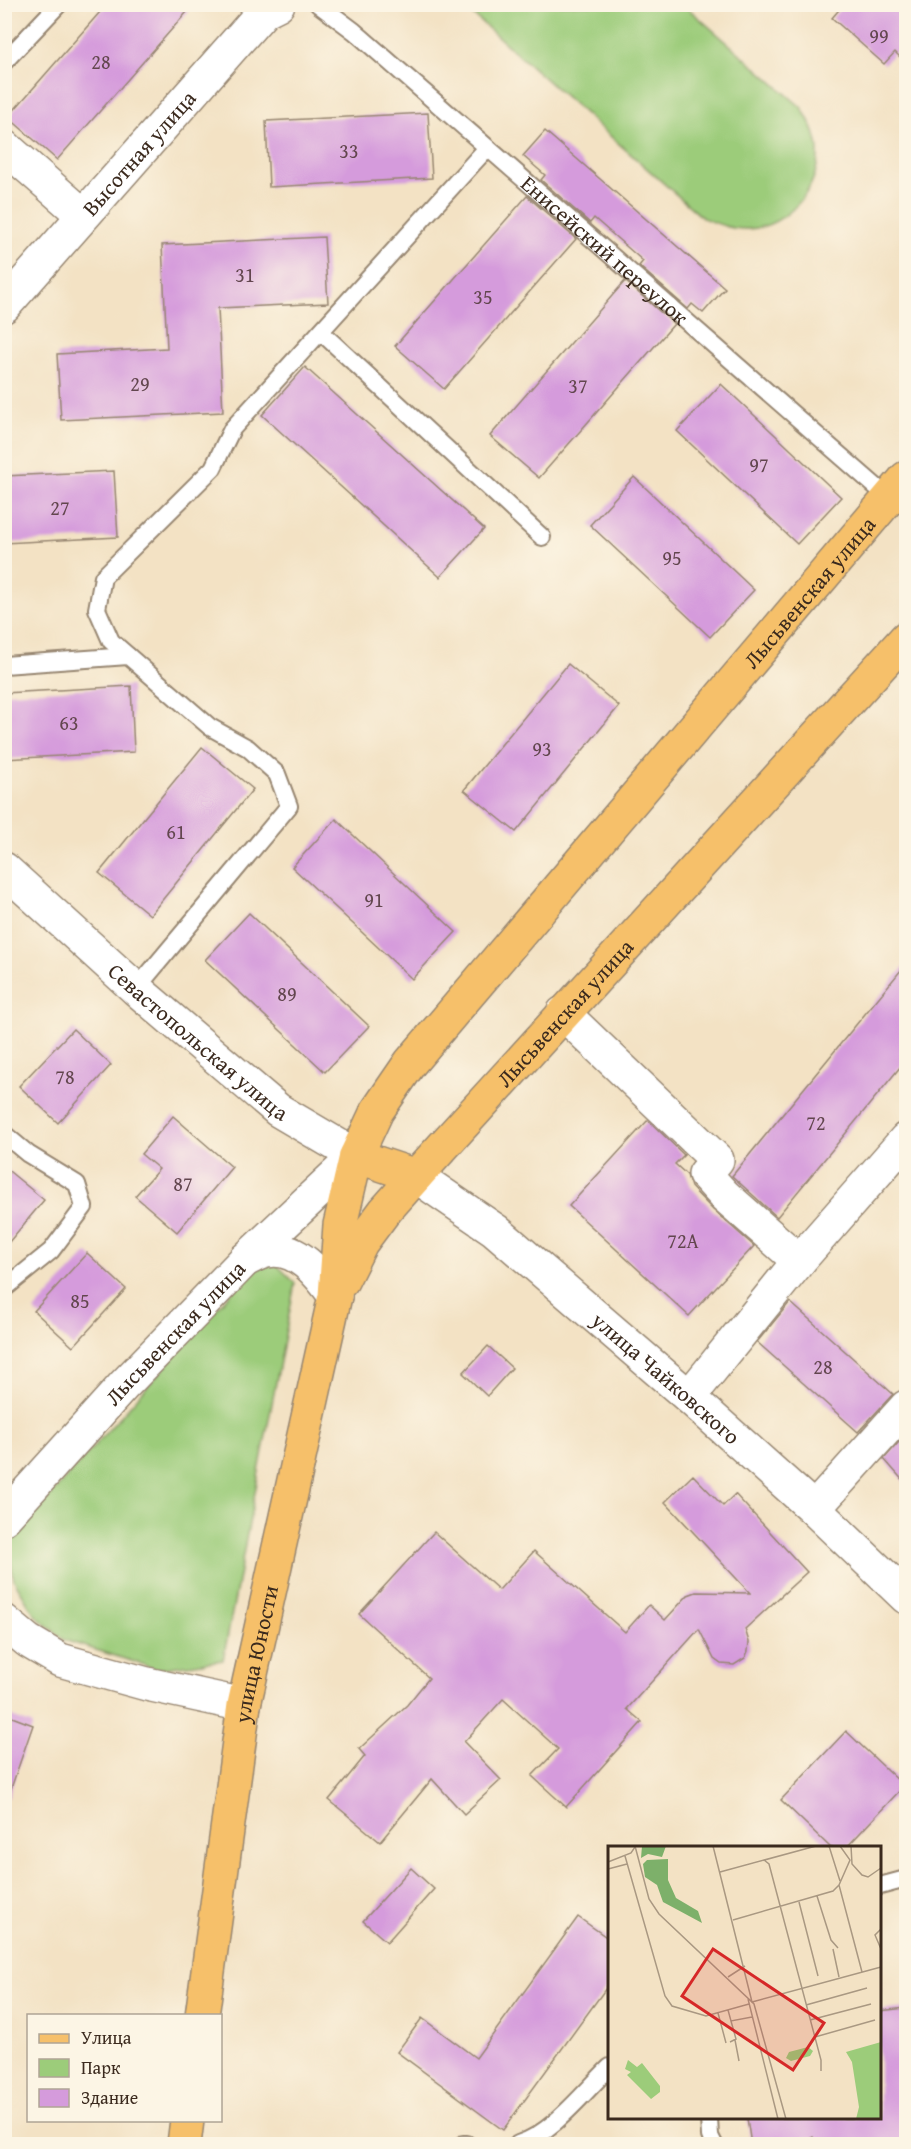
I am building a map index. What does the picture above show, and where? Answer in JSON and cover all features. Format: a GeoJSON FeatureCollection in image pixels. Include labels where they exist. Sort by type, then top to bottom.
{"type":"FeatureCollection","features":[{"type":"Feature","properties":{"kind":"main road","name":"Лысьвенская улица"},"geometry":{"type":"LineString","coordinates":[[335,1296],[340,1225],[356,1156],[377,1111],[410,1063],[898,488]]}},
{"type":"Feature","properties":{"kind":"main road","name":"Лысьвенская улица"},"geometry":{"type":"LineString","coordinates":[[335,1296],[361,1243],[384,1212],[906,638]]}},
{"type":"Feature","properties":{"kind":"main road","name":"Севастопольская улица"},"geometry":{"type":"LineString","coordinates":[[356,1156],[416,1176]]}},
{"type":"Feature","properties":{"kind":"main road","name":"улица Юности"},"geometry":{"type":"LineString","coordinates":[[202,2014],[244,1705],[335,1296]]}},
{"type":"Feature","properties":{"kind":"main road"},"geometry":{"type":"LineString","coordinates":[[184,2145],[187,2122]]}},
{"type":"Feature","properties":{"kind":"street","name":"Высотная улица"},"geometry":{"type":"LineString","coordinates":[[4,306],[266,7]]}},
{"type":"Feature","properties":{"kind":"street"},"geometry":{"type":"LineString","coordinates":[[4,146],[83,215]]}},
{"type":"Feature","properties":{"kind":"street","name":"Севастопольская улица"},"geometry":{"type":"LineString","coordinates":[[4,869],[136,989],[278,1110],[356,1156]]}},
{"type":"Feature","properties":{"kind":"street"},"geometry":{"type":"LineString","coordinates":[[563,1013],[717,1160],[705,1174],[725,1196],[799,1261]]}},
{"type":"Feature","properties":{"kind":"street"},"geometry":{"type":"LineString","coordinates":[[689,1397],[799,1261],[906,1139]]}},
{"type":"Feature","properties":{"kind":"street","name":"Лысьвенская улица"},"geometry":{"type":"LineString","coordinates":[[4,1518],[124,1385],[245,1260],[356,1156]]}},
{"type":"Feature","properties":{"kind":"street","name":"улица Чайковского"},"geometry":{"type":"LineString","coordinates":[[416,1176],[495,1230],[689,1397],[814,1509],[906,1596]]}},
{"type":"Feature","properties":{"kind":"street"},"geometry":{"type":"LineString","coordinates":[[245,1260],[268,1251],[287,1252],[306,1262],[322,1277],[335,1296]]}},
{"type":"Feature","properties":{"kind":"street"},"geometry":{"type":"LineString","coordinates":[[814,1509],[906,1407]]}},
{"type":"Feature","properties":{"kind":"street"},"geometry":{"type":"LineString","coordinates":[[4,1621],[28,1641],[60,1660],[147,1684],[244,1705]]}},
{"type":"Feature","properties":{"kind":"lane"},"geometry":{"type":"LineString","coordinates":[[4,62],[59,4]]}},
{"type":"Feature","properties":{"kind":"lane","name":"Енисейский переулок"},"geometry":{"type":"LineString","coordinates":[[318,4],[354,31],[486,148],[898,488]]}},
{"type":"Feature","properties":{"kind":"lane"},"geometry":{"type":"LineString","coordinates":[[136,989],[289,806],[278,774],[248,748],[210,727],[111,641],[97,609],[102,578],[213,468],[232,429],[486,148]]}},
{"type":"Feature","properties":{"kind":"lane"},"geometry":{"type":"LineString","coordinates":[[321,332],[542,537]]}},
{"type":"Feature","properties":{"kind":"lane"},"geometry":{"type":"LineString","coordinates":[[4,665],[128,656]]}},
{"type":"Feature","properties":{"kind":"lane"},"geometry":{"type":"LineString","coordinates":[[4,1134],[28,1154],[77,1184],[84,1207],[51,1251],[4,1289]]}},
{"type":"Feature","properties":{"kind":"lane"},"geometry":{"type":"LineString","coordinates":[[881,1885],[906,1879]]}},
{"type":"Feature","properties":{"kind":"lane"},"geometry":{"type":"LineString","coordinates":[[518,2145],[528,2141],[552,2124],[608,2068]]}},
{"type":"Feature","properties":{"kind":"lane"},"geometry":{"type":"LineString","coordinates":[[709,2119],[710,2136],[714,2145]]}},
{"type":"Feature","properties":{"kind":"green space"},"geometry":{"type":"Polygon","coordinates":[[[462,5],[684,5],[801,107],[810,122],[818,150],[817,165],[807,192],[788,213],[762,227],[736,229],[703,218],[462,5]]]}},
{"type":"Feature","properties":{"kind":"green space"},"geometry":{"type":"Polygon","coordinates":[[[274,1262],[295,1283],[223,1660],[157,1669],[64,1640],[35,1615],[14,1580],[7,1544],[250,1271],[274,1262]]]}},
{"type":"Feature","properties":{"kind":"building"},"geometry":{"type":"Polygon","coordinates":[[[107,4],[194,4],[57,160],[8,117],[107,4]]]}},
{"type":"Feature","properties":{"kind":"building"},"geometry":{"type":"Polygon","coordinates":[[[844,4],[906,4],[906,63],[895,52],[884,64],[832,18],[844,4]]]}},
{"type":"Feature","properties":{"kind":"building"},"geometry":{"type":"Polygon","coordinates":[[[428,113],[432,178],[269,187],[266,121],[428,113]]]}},
{"type":"Feature","properties":{"kind":"building"},"geometry":{"type":"Polygon","coordinates":[[[545,131],[725,288],[703,313],[692,304],[688,309],[639,266],[643,261],[594,218],[590,223],[541,180],[545,175],[523,156],[545,131]]]}},
{"type":"Feature","properties":{"kind":"building"},"geometry":{"type":"Polygon","coordinates":[[[527,196],[576,239],[444,389],[395,346],[527,196]]]}},
{"type":"Feature","properties":{"kind":"building"},"geometry":{"type":"Polygon","coordinates":[[[324,237],[328,303],[218,308],[223,412],[61,420],[57,354],[167,348],[162,245],[324,237]]]}},
{"type":"Feature","properties":{"kind":"building"},"geometry":{"type":"Polygon","coordinates":[[[625,281],[674,324],[539,478],[490,436],[625,281]]]}},
{"type":"Feature","properties":{"kind":"building"},"geometry":{"type":"Polygon","coordinates":[[[305,367],[484,529],[440,577],[262,415],[305,367]]]}},
{"type":"Feature","properties":{"kind":"building"},"geometry":{"type":"Polygon","coordinates":[[[721,384],[841,497],[797,544],[677,431],[721,384]]]}},
{"type":"Feature","properties":{"kind":"building"},"geometry":{"type":"Polygon","coordinates":[[[114,471],[118,537],[4,543],[4,476],[114,471]]]}},
{"type":"Feature","properties":{"kind":"building"},"geometry":{"type":"Polygon","coordinates":[[[634,477],[754,590],[710,637],[590,525],[634,477]]]}},
{"type":"Feature","properties":{"kind":"building"},"geometry":{"type":"Polygon","coordinates":[[[568,664],[619,706],[516,832],[464,790],[568,664]]]}},
{"type":"Feature","properties":{"kind":"building"},"geometry":{"type":"Polygon","coordinates":[[[131,686],[134,752],[4,759],[4,693],[131,686]]]}},
{"type":"Feature","properties":{"kind":"building"},"geometry":{"type":"Polygon","coordinates":[[[202,747],[253,789],[150,915],[99,873],[202,747]]]}},
{"type":"Feature","properties":{"kind":"building"},"geometry":{"type":"Polygon","coordinates":[[[336,819],[456,932],[412,979],[292,867],[336,819]]]}},
{"type":"Feature","properties":{"kind":"building"},"geometry":{"type":"Polygon","coordinates":[[[249,913],[369,1026],[325,1072],[205,960],[249,913]]]}},
{"type":"Feature","properties":{"kind":"building"},"geometry":{"type":"Polygon","coordinates":[[[906,964],[906,1060],[777,1217],[732,1176],[906,964]]]}},
{"type":"Feature","properties":{"kind":"building"},"geometry":{"type":"Polygon","coordinates":[[[73,1029],[111,1065],[58,1123],[19,1086],[73,1029]]]}},
{"type":"Feature","properties":{"kind":"building"},"geometry":{"type":"Polygon","coordinates":[[[173,1116],[232,1167],[177,1232],[135,1196],[159,1169],[141,1154],[173,1116]]]}},
{"type":"Feature","properties":{"kind":"building"},"geometry":{"type":"Polygon","coordinates":[[[648,1120],[684,1155],[675,1164],[687,1175],[691,1187],[754,1246],[689,1316],[569,1206],[648,1120]]]}},
{"type":"Feature","properties":{"kind":"building"},"geometry":{"type":"Polygon","coordinates":[[[4,1167],[44,1200],[4,1248],[4,1167]]]}},
{"type":"Feature","properties":{"kind":"building"},"geometry":{"type":"Polygon","coordinates":[[[87,1253],[126,1289],[73,1347],[34,1311],[87,1253]]]}},
{"type":"Feature","properties":{"kind":"building"},"geometry":{"type":"Polygon","coordinates":[[[790,1302],[893,1394],[858,1432],[757,1342],[790,1302]]]}},
{"type":"Feature","properties":{"kind":"building"},"geometry":{"type":"Polygon","coordinates":[[[488,1346],[512,1368],[487,1396],[463,1373],[488,1346]]]}},
{"type":"Feature","properties":{"kind":"building"},"geometry":{"type":"Polygon","coordinates":[[[906,1434],[906,1484],[884,1459],[906,1434]]]}},
{"type":"Feature","properties":{"kind":"building"},"geometry":{"type":"Polygon","coordinates":[[[693,1475],[723,1506],[735,1494],[807,1572],[745,1629],[749,1642],[745,1658],[734,1665],[721,1664],[714,1659],[699,1629],[627,1709],[642,1722],[566,1807],[532,1776],[558,1749],[503,1699],[464,1742],[501,1780],[464,1814],[432,1779],[380,1842],[329,1800],[365,1756],[359,1749],[407,1705],[429,1678],[359,1614],[434,1532],[499,1590],[534,1551],[625,1632],[649,1605],[665,1620],[688,1595],[696,1592],[750,1593],[665,1502],[693,1475]]]}},
{"type":"Feature","properties":{"kind":"building"},"geometry":{"type":"Polygon","coordinates":[[[4,1714],[33,1725],[8,1797],[4,1796],[4,1714]]]}},
{"type":"Feature","properties":{"kind":"building"},"geometry":{"type":"Polygon","coordinates":[[[846,1731],[904,1786],[848,1846],[829,1846],[781,1800],[846,1731]]]}},
{"type":"Feature","properties":{"kind":"building"},"geometry":{"type":"Polygon","coordinates":[[[411,1868],[434,1889],[387,1942],[363,1921],[411,1868]]]}},
{"type":"Feature","properties":{"kind":"building"},"geometry":{"type":"Polygon","coordinates":[[[578,1917],[608,1938],[608,1985],[503,2130],[397,2052],[422,2018],[476,2058],[578,1917]]]}},
{"type":"Feature","properties":{"kind":"building"},"geometry":{"type":"Polygon","coordinates":[[[906,2008],[906,2145],[814,2145],[813,2137],[767,2145],[751,2145],[747,2119],[881,2119],[881,2011],[906,2008]]]}}]}
